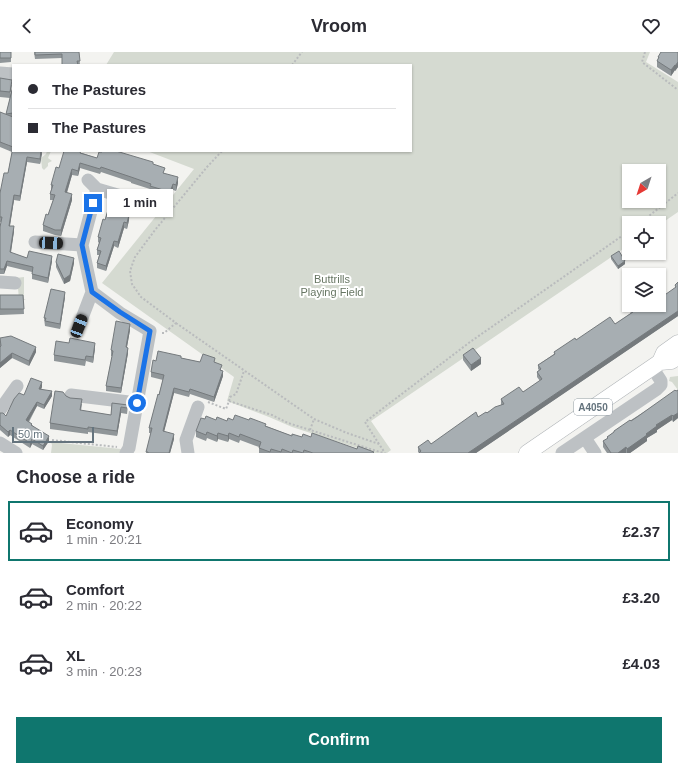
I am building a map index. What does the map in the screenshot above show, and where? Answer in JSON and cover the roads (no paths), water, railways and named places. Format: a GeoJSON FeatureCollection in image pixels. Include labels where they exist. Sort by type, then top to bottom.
{"type":"FeatureCollection","features":[{"type":"Feature","properties":{"kind":"main road","name":"A4050"},"geometry":{"type":"LineString","coordinates":[[656,365],[664,353],[678,343]]}},
{"type":"Feature","properties":{"kind":"main road","name":"A4050"},"geometry":{"type":"LineString","coordinates":[[527,453],[656,365],[671,361],[678,357]]}},
{"type":"Feature","properties":{"kind":"street"},"geometry":{"type":"LineString","coordinates":[[0,73],[12,74]]}},
{"type":"Feature","properties":{"kind":"street"},"geometry":{"type":"LineString","coordinates":[[79,326],[92,292],[82,245],[92,184],[155,206]]}},
{"type":"Feature","properties":{"kind":"street"},"geometry":{"type":"LineString","coordinates":[[35,242],[82,245]]}},
{"type":"Feature","properties":{"kind":"street"},"geometry":{"type":"LineString","coordinates":[[0,282],[15,283]]}},
{"type":"Feature","properties":{"kind":"street"},"geometry":{"type":"LineString","coordinates":[[92,292],[150,331],[128,450]]}},
{"type":"Feature","properties":{"kind":"street"},"geometry":{"type":"LineString","coordinates":[[562,453],[657,389],[661,385],[656,365]]}},
{"type":"Feature","properties":{"kind":"street"},"geometry":{"type":"LineString","coordinates":[[0,410],[16,386]]}},
{"type":"Feature","properties":{"kind":"street"},"geometry":{"type":"LineString","coordinates":[[71,395],[137,403]]}},
{"type":"Feature","properties":{"kind":"street"},"geometry":{"type":"LineString","coordinates":[[188,453],[186,440],[198,407]]}},
{"type":"Feature","properties":{"kind":"street"},"geometry":{"type":"LineString","coordinates":[[585,438],[595,453]]}},
{"type":"Feature","properties":{"kind":"street"},"geometry":{"type":"LineString","coordinates":[[0,443],[16,453]]}},
{"type":"Feature","properties":{"kind":"park label","name":"Buttrills Playing Field"},"geometry":{"type":"Point","coordinates":[332,285]}}]}
